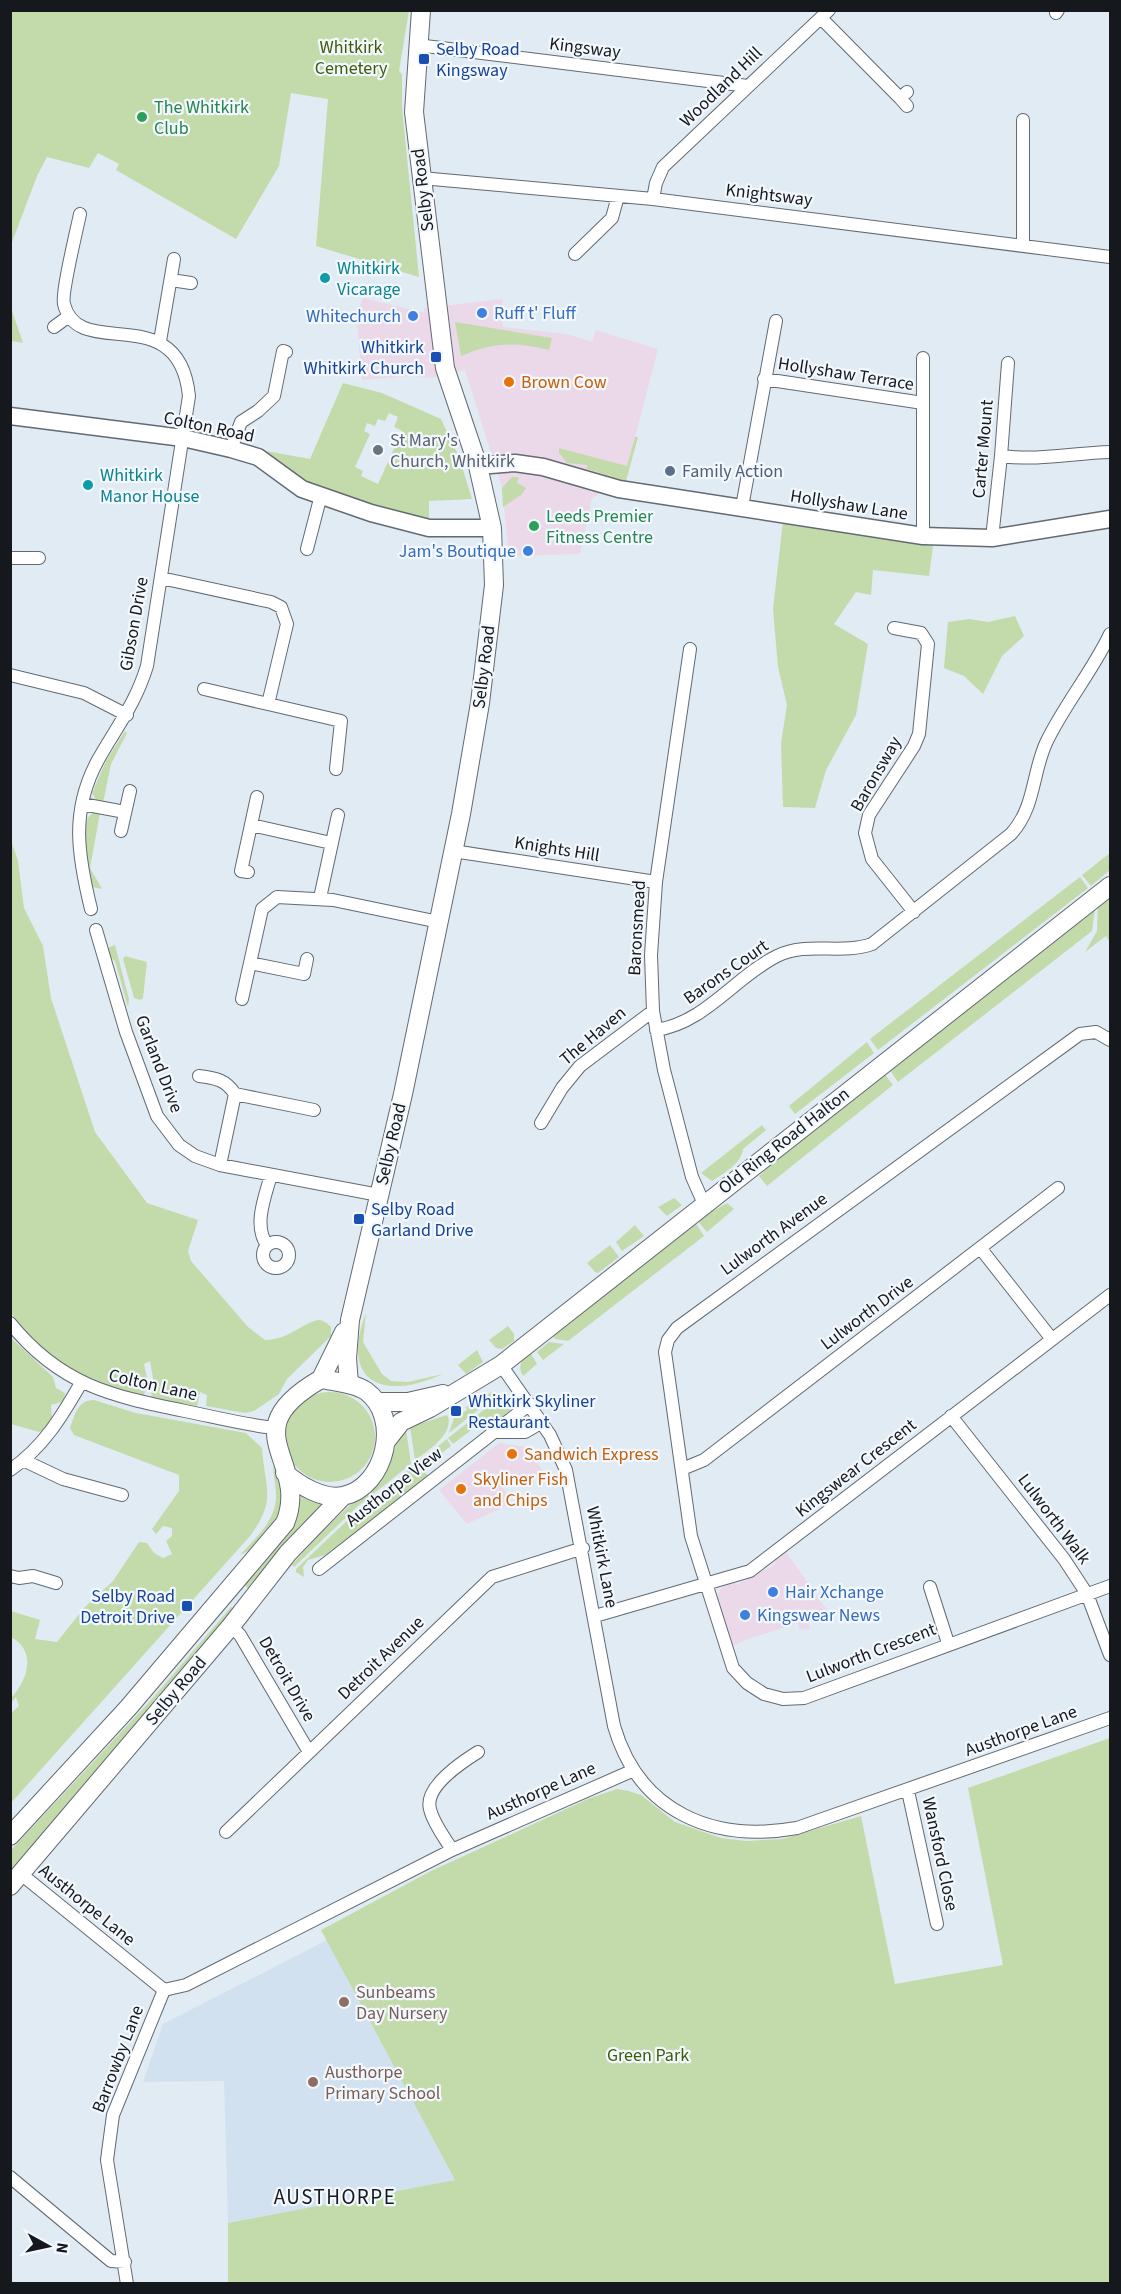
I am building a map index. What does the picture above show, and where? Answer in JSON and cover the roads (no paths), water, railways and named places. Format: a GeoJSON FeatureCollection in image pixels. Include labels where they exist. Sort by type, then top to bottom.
{"type":"FeatureCollection","features":[{"type":"Feature","properties":{"kind":"main road","name":"Selby Road"},"geometry":{"type":"LineString","coordinates":[[349,1384],[346,1358],[350,1320],[453,851],[489,643],[494,585],[492,528],[478,466],[445,368],[414,112],[421,10]]}},
{"type":"Feature","properties":{"kind":"main road","name":"Old Ring Road Halton"},"geometry":{"type":"LineString","coordinates":[[387,1440],[401,1422],[430,1408],[501,1365],[1110,886]]}},
{"type":"Feature","properties":{"kind":"main road","name":"Selby Road"},"geometry":{"type":"LineString","coordinates":[[321,1379],[350,1320]]}},
{"type":"Feature","properties":{"kind":"main road"},"geometry":{"type":"LineString","coordinates":[[321,1379],[349,1384],[365,1390],[377,1402],[386,1420],[387,1440],[376,1470],[364,1484],[343,1496],[321,1494],[298,1484],[285,1473],[278,1453],[275,1428],[281,1410],[294,1396],[321,1379]]}},
{"type":"Feature","properties":{"kind":"main road","name":"Old Ring Road Halton"},"geometry":{"type":"LineString","coordinates":[[377,1402],[408,1402],[454,1392]]}},
{"type":"Feature","properties":{"kind":"main road","name":"Selby Road"},"geometry":{"type":"LineString","coordinates":[[10,1836],[128,1708],[276,1536],[290,1510],[292,1492],[285,1473]]}},
{"type":"Feature","properties":{"kind":"main road","name":"Selby Road"},"geometry":{"type":"LineString","coordinates":[[16,1880],[231,1626],[288,1553],[343,1496]]}},
{"type":"Feature","properties":{"kind":"street","name":"Woodland Hill"},"geometry":{"type":"LineString","coordinates":[[653,199],[656,183],[663,168],[825,14]]}},
{"type":"Feature","properties":{"kind":"street"},"geometry":{"type":"LineString","coordinates":[[825,14],[905,98]]}},
{"type":"Feature","properties":{"kind":"street","name":"Kingsway"},"geometry":{"type":"LineString","coordinates":[[417,45],[748,86]]}},
{"type":"Feature","properties":{"kind":"street"},"geometry":{"type":"LineString","coordinates":[[1023,120],[1023,245]]}},
{"type":"Feature","properties":{"kind":"street","name":"Knightsway"},"geometry":{"type":"LineString","coordinates":[[421,178],[653,199],[1110,257]]}},
{"type":"Feature","properties":{"kind":"street"},"geometry":{"type":"LineString","coordinates":[[575,254],[612,218],[618,196]]}},
{"type":"Feature","properties":{"kind":"street"},"geometry":{"type":"LineString","coordinates":[[80,214],[64,290],[64,304],[69,316],[80,327],[95,332],[141,335],[160,341],[174,259]]}},
{"type":"Feature","properties":{"kind":"street"},"geometry":{"type":"LineString","coordinates":[[171,280],[191,283]]}},
{"type":"Feature","properties":{"kind":"street"},"geometry":{"type":"LineString","coordinates":[[54,327],[69,316]]}},
{"type":"Feature","properties":{"kind":"street"},"geometry":{"type":"LineString","coordinates":[[742,507],[776,321]]}},
{"type":"Feature","properties":{"kind":"street","name":"Gibson Drive"},"geometry":{"type":"LineString","coordinates":[[91,909],[78,857],[82,804],[98,760],[139,693],[147,666],[188,412],[188,383],[179,364],[160,341]]}},
{"type":"Feature","properties":{"kind":"street"},"geometry":{"type":"LineString","coordinates":[[231,449],[241,422],[258,411],[274,396],[278,386],[283,351],[286,352]]}},
{"type":"Feature","properties":{"kind":"street"},"geometry":{"type":"LineString","coordinates":[[923,358],[923,536]]}},
{"type":"Feature","properties":{"kind":"street","name":"Carter Mount"},"geometry":{"type":"LineString","coordinates":[[992,538],[1002,456],[1008,363]]}},
{"type":"Feature","properties":{"kind":"street","name":"Hollyshaw Terrace"},"geometry":{"type":"LineString","coordinates":[[764,379],[923,404]]}},
{"type":"Feature","properties":{"kind":"street","name":"Colton Road"},"geometry":{"type":"LineString","coordinates":[[10,416],[183,438],[231,449],[258,457],[302,489],[371,513],[429,528],[492,528]]}},
{"type":"Feature","properties":{"kind":"street"},"geometry":{"type":"LineString","coordinates":[[1002,456],[1030,460],[1110,452]]}},
{"type":"Feature","properties":{"kind":"street","name":"Hollyshaw Lane"},"geometry":{"type":"LineString","coordinates":[[478,466],[515,463],[543,467],[619,489],[742,507],[827,523],[923,536],[992,538],[1110,519]]}},
{"type":"Feature","properties":{"kind":"street"},"geometry":{"type":"LineString","coordinates":[[307,549],[321,495]]}},
{"type":"Feature","properties":{"kind":"street"},"geometry":{"type":"LineString","coordinates":[[10,558],[39,558]]}},
{"type":"Feature","properties":{"kind":"street"},"geometry":{"type":"LineString","coordinates":[[161,578],[271,602],[281,607],[286,624],[268,704]]}},
{"type":"Feature","properties":{"kind":"street","name":"Baronsway"},"geometry":{"type":"LineString","coordinates":[[894,628],[921,633],[928,644],[921,721],[914,746],[869,815],[865,842],[872,859],[914,912]]}},
{"type":"Feature","properties":{"kind":"street","name":"Barons Court"},"geometry":{"type":"LineString","coordinates":[[656,1030],[672,1028],[690,1019],[775,957],[807,948],[846,950],[864,947],[880,939],[1018,827],[1027,810],[1041,758],[1050,736],[1110,634]]}},
{"type":"Feature","properties":{"kind":"street","name":"Baronsmead"},"geometry":{"type":"LineString","coordinates":[[690,649],[656,882],[651,955],[656,1030],[674,1113],[692,1177],[704,1204]]}},
{"type":"Feature","properties":{"kind":"street"},"geometry":{"type":"LineString","coordinates":[[10,675],[84,693],[127,715]]}},
{"type":"Feature","properties":{"kind":"street"},"geometry":{"type":"LineString","coordinates":[[204,689],[341,721],[336,769]]}},
{"type":"Feature","properties":{"kind":"street"},"geometry":{"type":"LineString","coordinates":[[121,831],[130,791]]}},
{"type":"Feature","properties":{"kind":"street"},"geometry":{"type":"LineString","coordinates":[[248,872],[241,871],[257,797]]}},
{"type":"Feature","properties":{"kind":"street"},"geometry":{"type":"LineString","coordinates":[[82,804],[125,812]]}},
{"type":"Feature","properties":{"kind":"street"},"geometry":{"type":"LineString","coordinates":[[320,898],[338,814]]}},
{"type":"Feature","properties":{"kind":"street"},"geometry":{"type":"LineString","coordinates":[[251,825],[331,843]]}},
{"type":"Feature","properties":{"kind":"street","name":"Knights Hill"},"geometry":{"type":"LineString","coordinates":[[453,851],[656,882]]}},
{"type":"Feature","properties":{"kind":"street"},"geometry":{"type":"LineString","coordinates":[[242,999],[260,915],[266,904],[277,897],[320,898],[439,922]]}},
{"type":"Feature","properties":{"kind":"street","name":"Garland Drive"},"geometry":{"type":"LineString","coordinates":[[96,930],[126,1032],[157,1116],[179,1145],[195,1156],[220,1165],[379,1195]]}},
{"type":"Feature","properties":{"kind":"street"},"geometry":{"type":"LineString","coordinates":[[250,963],[304,974],[307,959]]}},
{"type":"Feature","properties":{"kind":"street","name":"The Haven"},"geometry":{"type":"LineString","coordinates":[[541,1123],[562,1088],[580,1066],[653,1011]]}},
{"type":"Feature","properties":{"kind":"street","name":"Lulworth Avenue"},"geometry":{"type":"LineString","coordinates":[[706,1584],[691,1536],[665,1361],[667,1343],[677,1328],[1080,1034],[1096,1032],[1110,1040]]}},
{"type":"Feature","properties":{"kind":"street"},"geometry":{"type":"LineString","coordinates":[[199,1076],[218,1078],[229,1085],[235,1094],[314,1110]]}},
{"type":"Feature","properties":{"kind":"street"},"geometry":{"type":"LineString","coordinates":[[220,1165],[235,1094]]}},
{"type":"Feature","properties":{"kind":"street"},"geometry":{"type":"LineString","coordinates":[[267,1245],[261,1229],[261,1216],[271,1175]]}},
{"type":"Feature","properties":{"kind":"street","name":"Lulworth Drive"},"geometry":{"type":"LineString","coordinates":[[682,1469],[704,1461],[1058,1188]]}},
{"type":"Feature","properties":{"kind":"street"},"geometry":{"type":"LineString","coordinates":[[981,1249],[1051,1338]]}},
{"type":"Feature","properties":{"kind":"street","name":"Kingswear Crescent"},"geometry":{"type":"LineString","coordinates":[[595,1616],[750,1571],[1110,1295]]}},
{"type":"Feature","properties":{"kind":"street","name":"Colton Lane"},"geometry":{"type":"LineString","coordinates":[[10,1323],[42,1357],[81,1383],[127,1399],[275,1428]]}},
{"type":"Feature","properties":{"kind":"street","name":"Whitkirk Lane"},"geometry":{"type":"LineString","coordinates":[[501,1365],[542,1422],[566,1470],[583,1548],[614,1726],[634,1770]]}},
{"type":"Feature","properties":{"kind":"street"},"geometry":{"type":"LineString","coordinates":[[10,1470],[25,1461],[58,1424],[81,1383]]}},
{"type":"Feature","properties":{"kind":"street","name":"Austhorpe View"},"geometry":{"type":"LineString","coordinates":[[319,1569],[530,1404]]}},
{"type":"Feature","properties":{"kind":"street","name":"Lulworth Walk"},"geometry":{"type":"LineString","coordinates":[[951,1416],[1064,1559],[1087,1594],[1110,1655]]}},
{"type":"Feature","properties":{"kind":"street"},"geometry":{"type":"LineString","coordinates":[[492,1432],[525,1432],[542,1422]]}},
{"type":"Feature","properties":{"kind":"street"},"geometry":{"type":"LineString","coordinates":[[25,1461],[63,1479],[122,1495]]}},
{"type":"Feature","properties":{"kind":"street","name":"Detroit Avenue"},"geometry":{"type":"LineString","coordinates":[[226,1832],[492,1577],[583,1548]]}},
{"type":"Feature","properties":{"kind":"street"},"geometry":{"type":"LineString","coordinates":[[10,1576],[19,1578],[33,1576],[56,1583]]}},
{"type":"Feature","properties":{"kind":"street","name":"Lulworth Crescent"},"geometry":{"type":"LineString","coordinates":[[706,1584],[734,1668],[747,1683],[773,1697],[804,1698],[948,1643],[1110,1586]]}},
{"type":"Feature","properties":{"kind":"street"},"geometry":{"type":"LineString","coordinates":[[930,1587],[948,1643]]}},
{"type":"Feature","properties":{"kind":"street","name":"Detroit Drive"},"geometry":{"type":"LineString","coordinates":[[231,1626],[240,1635],[309,1752]]}},
{"type":"Feature","properties":{"kind":"street","name":"Austhorpe Lane"},"geometry":{"type":"LineString","coordinates":[[16,1880],[164,1990],[186,1985],[452,1850],[634,1770],[657,1797],[686,1817],[708,1827],[745,1833],[797,1828],[908,1791],[1110,1718]]}},
{"type":"Feature","properties":{"kind":"street"},"geometry":{"type":"LineString","coordinates":[[452,1850],[429,1809],[430,1796],[454,1768],[478,1752]]}},
{"type":"Feature","properties":{"kind":"street","name":"Wansford Close"},"geometry":{"type":"LineString","coordinates":[[908,1791],[937,1924]]}},
{"type":"Feature","properties":{"kind":"street","name":"Barrowby Lane"},"geometry":{"type":"LineString","coordinates":[[127,2283],[107,2160],[113,2115],[164,1990]]}},
{"type":"Feature","properties":{"kind":"street"},"geometry":{"type":"LineString","coordinates":[[10,2177],[111,2261],[124,2262]]}},
{"type":"Feature","properties":{"kind":"place","name":"Selby Road Kingsway"},"geometry":{"type":"Point","coordinates":[424,59]}},
{"type":"Feature","properties":{"kind":"place","name":"The Whitkirk Club"},"geometry":{"type":"Point","coordinates":[142,117]}},
{"type":"Feature","properties":{"kind":"place","name":"Whitkirk Vicarage"},"geometry":{"type":"Point","coordinates":[325,278]}},
{"type":"Feature","properties":{"kind":"place","name":"Ruff t' Fluff"},"geometry":{"type":"Point","coordinates":[482,313]}},
{"type":"Feature","properties":{"kind":"place","name":"Whitechurch"},"geometry":{"type":"Point","coordinates":[413,316]}},
{"type":"Feature","properties":{"kind":"place","name":"Whitkirk Whitkirk Church"},"geometry":{"type":"Point","coordinates":[436,357]}},
{"type":"Feature","properties":{"kind":"place","name":"Brown Cow"},"geometry":{"type":"Point","coordinates":[509,382]}},
{"type":"Feature","properties":{"kind":"place","name":"St Mary's Church, Whitkirk"},"geometry":{"type":"Point","coordinates":[378,450]}},
{"type":"Feature","properties":{"kind":"place","name":"Family Action"},"geometry":{"type":"Point","coordinates":[670,471]}},
{"type":"Feature","properties":{"kind":"place","name":"Whitkirk Manor House"},"geometry":{"type":"Point","coordinates":[88,485]}},
{"type":"Feature","properties":{"kind":"place","name":"Leeds Premier Fitness Centre"},"geometry":{"type":"Point","coordinates":[534,526]}},
{"type":"Feature","properties":{"kind":"place","name":"Jam's Boutique"},"geometry":{"type":"Point","coordinates":[528,551]}},
{"type":"Feature","properties":{"kind":"place","name":"Selby Road Garland Drive"},"geometry":{"type":"Point","coordinates":[359,1219]}},
{"type":"Feature","properties":{"kind":"place","name":"Whitkirk Skyliner Restaurant"},"geometry":{"type":"Point","coordinates":[456,1411]}},
{"type":"Feature","properties":{"kind":"place","name":"Sandwich Express"},"geometry":{"type":"Point","coordinates":[512,1454]}},
{"type":"Feature","properties":{"kind":"place","name":"Skyliner Fish and Chips"},"geometry":{"type":"Point","coordinates":[461,1489]}},
{"type":"Feature","properties":{"kind":"place","name":"Hair Xchange"},"geometry":{"type":"Point","coordinates":[773,1592]}},
{"type":"Feature","properties":{"kind":"place","name":"Selby Road Detroit Drive"},"geometry":{"type":"Point","coordinates":[187,1606]}},
{"type":"Feature","properties":{"kind":"place","name":"Kingswear News"},"geometry":{"type":"Point","coordinates":[745,1615]}},
{"type":"Feature","properties":{"kind":"place","name":"Sunbeams Day Nursery"},"geometry":{"type":"Point","coordinates":[344,2002]}},
{"type":"Feature","properties":{"kind":"place","name":"Austhorpe Primary School"},"geometry":{"type":"Point","coordinates":[313,2082]}},
{"type":"Feature","properties":{"kind":"district","name":"AUSTHORPE"},"geometry":{"type":"Point","coordinates":[335,2197]}},
{"type":"Feature","properties":{"kind":"park label","name":"Whitkirk Cemetery"},"geometry":{"type":"Point","coordinates":[351,57]}},
{"type":"Feature","properties":{"kind":"park label","name":"Green Park"},"geometry":{"type":"Point","coordinates":[648,2055]}}]}
